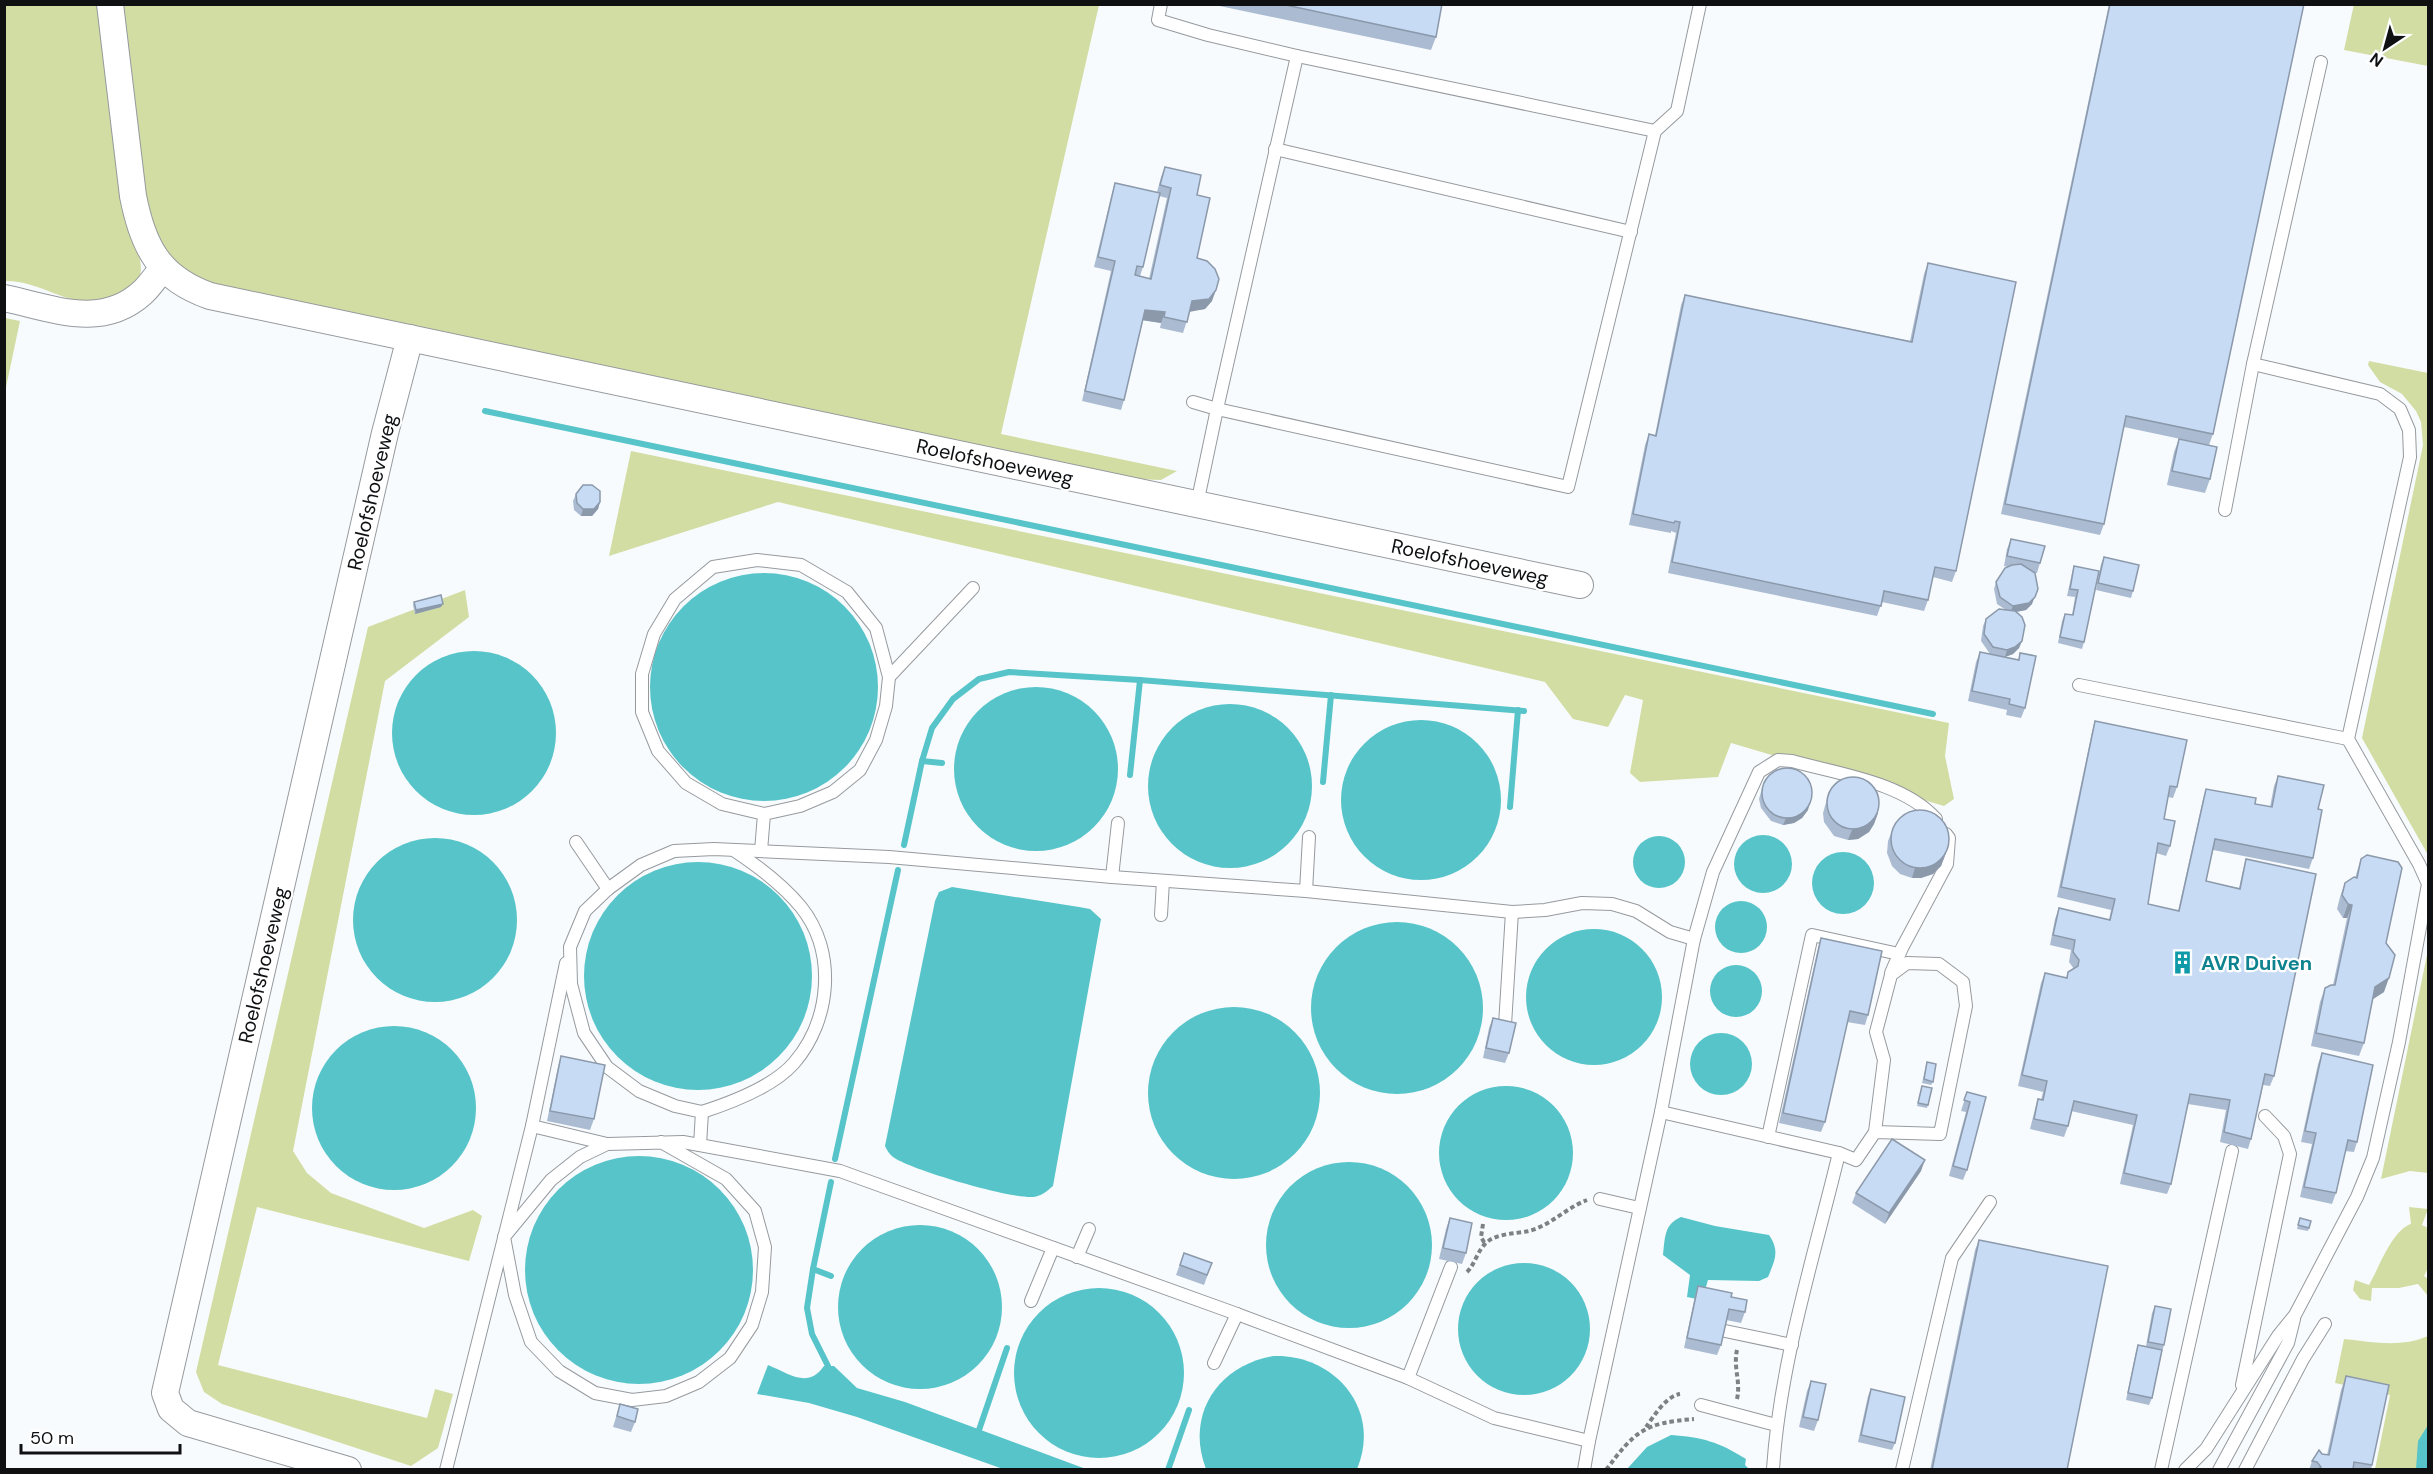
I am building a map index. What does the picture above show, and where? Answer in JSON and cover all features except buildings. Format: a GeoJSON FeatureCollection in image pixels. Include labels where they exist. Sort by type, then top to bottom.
{"type":"FeatureCollection","features":[{"type":"Feature","properties":{"kind":"street","name":"Roelofshoeveweg"},"geometry":{"type":"LineString","coordinates":[[110,4],[136,214],[146,245],[163,268],[180,282],[210,296],[1580,585]]}},
{"type":"Feature","properties":{"kind":"street"},"geometry":{"type":"LineString","coordinates":[[4,298],[82,315],[102,314],[117,310],[142,293],[163,268]]}},
{"type":"Feature","properties":{"kind":"street","name":"Roelofshoeveweg"},"geometry":{"type":"LineString","coordinates":[[348,1470],[188,1423],[171,1408],[165,1393],[382,445],[410,338]]}},
{"type":"Feature","properties":{"kind":"lane"},"geometry":{"type":"LineString","coordinates":[[1161,4],[1158,20],[1208,35],[1297,56],[1655,131]]}},
{"type":"Feature","properties":{"kind":"lane"},"geometry":{"type":"LineString","coordinates":[[1193,402],[1568,487],[1655,131],[1677,111],[1700,4]]}},
{"type":"Feature","properties":{"kind":"lane"},"geometry":{"type":"LineString","coordinates":[[1197,504],[1297,56]]}},
{"type":"Feature","properties":{"kind":"lane"},"geometry":{"type":"LineString","coordinates":[[2225,510],[2253,364],[2321,62]]}},
{"type":"Feature","properties":{"kind":"lane"},"geometry":{"type":"LineString","coordinates":[[1275,149],[1631,232]]}},
{"type":"Feature","properties":{"kind":"lane"},"geometry":{"type":"LineString","coordinates":[[2185,1470],[2205,1449],[2278,1336],[2295,1315],[2357,1197],[2373,1158],[2399,1042],[2428,884],[2348,739],[2410,457],[2409,430],[2400,409],[2380,394],[2253,364]]}},
{"type":"Feature","properties":{"kind":"lane"},"geometry":{"type":"LineString","coordinates":[[757,560],[801,566],[848,592],[876,628],[889,677],[885,706],[876,740],[860,770],[833,792],[800,806],[764,814],[722,804],[686,783],[658,751],[642,712],[642,674],[654,634],[675,599],[713,567],[757,560]]}},
{"type":"Feature","properties":{"kind":"lane"},"geometry":{"type":"LineString","coordinates":[[889,677],[973,588]]}},
{"type":"Feature","properties":{"kind":"lane"},"geometry":{"type":"LineString","coordinates":[[2079,685],[2348,739]]}},
{"type":"Feature","properties":{"kind":"lane"},"geometry":{"type":"LineString","coordinates":[[1584,1470],[1661,1112],[1694,939],[1713,872],[1759,772],[1778,760],[1792,761],[1890,788],[1914,801],[1934,817],[1949,838],[1947,864],[1899,954],[1891,975],[1876,1032],[1884,1060],[1875,1132],[1856,1160],[1839,1153],[1661,1112]]}},
{"type":"Feature","properties":{"kind":"lane"},"geometry":{"type":"LineString","coordinates":[[760,851],[764,814]]}},
{"type":"Feature","properties":{"kind":"lane"},"geometry":{"type":"LineString","coordinates":[[1112,877],[1118,823]]}},
{"type":"Feature","properties":{"kind":"lane"},"geometry":{"type":"LineString","coordinates":[[1306,891],[1309,837]]}},
{"type":"Feature","properties":{"kind":"lane"},"geometry":{"type":"LineString","coordinates":[[576,842],[608,889]]}},
{"type":"Feature","properties":{"kind":"lane"},"geometry":{"type":"LineString","coordinates":[[570,946],[572,984],[584,1033],[607,1067],[639,1091],[675,1106],[702,1112],[733,1102],[751,1092],[793,1064],[817,1027],[826,980],[821,943],[802,908],[768,873],[734,850]]}},
{"type":"Feature","properties":{"kind":"lane"},"geometry":{"type":"LineString","coordinates":[[446,1470],[532,1126],[570,946],[585,912],[608,889],[641,865],[674,851],[734,850],[889,856],[1112,877],[1306,891],[1512,912],[1545,910],[1582,903],[1612,904],[1636,911],[1670,932],[1694,939]]}},
{"type":"Feature","properties":{"kind":"lane"},"geometry":{"type":"LineString","coordinates":[[1161,915],[1163,881]]}},
{"type":"Feature","properties":{"kind":"lane"},"geometry":{"type":"LineString","coordinates":[[1505,1025],[1512,912]]}},
{"type":"Feature","properties":{"kind":"lane"},"geometry":{"type":"LineString","coordinates":[[1768,1137],[1812,935],[1899,954]]}},
{"type":"Feature","properties":{"kind":"lane"},"geometry":{"type":"LineString","coordinates":[[1875,1132],[1940,1134],[1966,1006],[1963,982],[1939,964],[1907,963],[1891,975]]}},
{"type":"Feature","properties":{"kind":"lane"},"geometry":{"type":"LineString","coordinates":[[700,1145],[702,1112]]}},
{"type":"Feature","properties":{"kind":"lane"},"geometry":{"type":"LineString","coordinates":[[2240,1395],[2290,1154],[2284,1136],[2265,1116]]}},
{"type":"Feature","properties":{"kind":"lane"},"geometry":{"type":"LineString","coordinates":[[532,1126],[607,1143],[683,1142],[840,1171],[1408,1378],[1494,1418],[1589,1441]]}},
{"type":"Feature","properties":{"kind":"lane"},"geometry":{"type":"LineString","coordinates":[[504,1237],[515,1295],[531,1342],[559,1371],[595,1394],[632,1400],[666,1396],[699,1382],[730,1358],[752,1325],[762,1292],[765,1247],[755,1211],[726,1179],[661,1142]]}},
{"type":"Feature","properties":{"kind":"lane"},"geometry":{"type":"LineString","coordinates":[[504,1237],[551,1180],[580,1157],[607,1143]]}},
{"type":"Feature","properties":{"kind":"lane"},"geometry":{"type":"LineString","coordinates":[[2161,1470],[2232,1151]]}},
{"type":"Feature","properties":{"kind":"lane"},"geometry":{"type":"LineString","coordinates":[[1773,1469],[1776,1425],[1792,1345],[1839,1153]]}},
{"type":"Feature","properties":{"kind":"lane"},"geometry":{"type":"LineString","coordinates":[[1600,1199],[1639,1208]]}},
{"type":"Feature","properties":{"kind":"lane"},"geometry":{"type":"LineString","coordinates":[[1902,1470],[1952,1258],[1990,1202]]}},
{"type":"Feature","properties":{"kind":"lane"},"geometry":{"type":"LineString","coordinates":[[1077,1257],[1089,1229]]}},
{"type":"Feature","properties":{"kind":"lane"},"geometry":{"type":"LineString","coordinates":[[1031,1301],[1053,1248]]}},
{"type":"Feature","properties":{"kind":"lane"},"geometry":{"type":"LineString","coordinates":[[1408,1378],[1452,1267]]}},
{"type":"Feature","properties":{"kind":"lane"},"geometry":{"type":"LineString","coordinates":[[1214,1363],[1237,1314]]}},
{"type":"Feature","properties":{"kind":"lane"},"geometry":{"type":"LineString","coordinates":[[2219,1470],[2288,1343],[2295,1315]]}},
{"type":"Feature","properties":{"kind":"lane"},"geometry":{"type":"LineString","coordinates":[[2245,1470],[2303,1359],[2325,1324]]}},
{"type":"Feature","properties":{"kind":"lane"},"geometry":{"type":"LineString","coordinates":[[1725,1331],[1792,1345]]}},
{"type":"Feature","properties":{"kind":"lane"},"geometry":{"type":"LineString","coordinates":[[1701,1405],[1776,1425]]}},
{"type":"Feature","properties":{"kind":"path"},"geometry":{"type":"LineString","coordinates":[[1441,1293],[1470,1269],[1485,1244],[1496,1238],[1530,1230],[1553,1221],[1575,1204],[1592,1198],[1600,1199]]}},
{"type":"Feature","properties":{"kind":"path"},"geometry":{"type":"LineString","coordinates":[[1483,1224],[1481,1237],[1485,1244]]}},
{"type":"Feature","properties":{"kind":"path"},"geometry":{"type":"LineString","coordinates":[[1646,1428],[1671,1421],[1714,1418],[1729,1412],[1736,1404],[1739,1389],[1735,1356],[1741,1334]]}},
{"type":"Feature","properties":{"kind":"path"},"geometry":{"type":"LineString","coordinates":[[1606,1470],[1623,1446],[1646,1428],[1668,1401],[1680,1394]]}},
{"type":"Feature","properties":{"kind":"green space"},"geometry":{"type":"Polygon","coordinates":[[[2354,4],[2428,5],[2428,66],[2344,50],[2354,4]]]}},
{"type":"Feature","properties":{"kind":"green space"},"geometry":{"type":"Polygon","coordinates":[[[4,5],[101,5],[127,226],[141,266],[139,282],[106,302],[77,301],[29,284],[5,281],[4,5]]]}},
{"type":"Feature","properties":{"kind":"green space"},"geometry":{"type":"Polygon","coordinates":[[[123,5],[1099,5],[1001,434],[1177,471],[1161,480],[1134,479],[226,288],[188,274],[159,245],[146,206],[123,5]]]}},
{"type":"Feature","properties":{"kind":"green space"},"geometry":{"type":"Polygon","coordinates":[[[4,318],[20,321],[5,392],[4,318]]]}},
{"type":"Feature","properties":{"kind":"green space"},"geometry":{"type":"Polygon","coordinates":[[[2369,361],[2428,373],[2428,855],[2362,738],[2423,445],[2421,422],[2416,411],[2402,394],[2380,382],[2368,365],[2369,361]]]}},
{"type":"Feature","properties":{"kind":"green space"},"geometry":{"type":"Polygon","coordinates":[[[631,451],[1949,723],[1945,756],[1954,799],[1944,806],[1731,743],[1718,777],[1640,782],[1630,773],[1643,700],[1625,695],[1608,727],[1573,719],[1545,682],[778,502],[609,556],[631,451]]]}},
{"type":"Feature","properties":{"kind":"green space"},"geometry":{"type":"Polygon","coordinates":[[[465,590],[469,617],[385,681],[293,1151],[307,1173],[331,1193],[424,1228],[473,1210],[482,1216],[469,1261],[257,1207],[218,1365],[427,1418],[435,1389],[453,1394],[438,1448],[411,1466],[222,1404],[204,1392],[196,1372],[368,627],[465,590]]]}},
{"type":"Feature","properties":{"kind":"green space"},"geometry":{"type":"Polygon","coordinates":[[[2428,950],[2428,1173],[2410,1171],[2381,1179],[2428,950]]]}},
{"type":"Feature","properties":{"kind":"green space"},"geometry":{"type":"Polygon","coordinates":[[[2409,1207],[2428,1209],[2422,1225],[2428,1228],[2428,1268],[2424,1276],[2428,1279],[2428,1296],[2418,1284],[2399,1288],[2372,1288],[2371,1301],[2360,1299],[2353,1290],[2355,1280],[2369,1285],[2392,1241],[2411,1224],[2409,1207]]]}},
{"type":"Feature","properties":{"kind":"green space"},"geometry":{"type":"Polygon","coordinates":[[[2428,1336],[2428,1469],[2375,1469],[2390,1395],[2335,1383],[2344,1339],[2397,1343],[2428,1336]]]}},
{"type":"Feature","properties":{"kind":"water"},"geometry":{"type":"Polygon","coordinates":[[[753,573],[775,573],[808,581],[845,606],[870,643],[878,676],[876,709],[870,731],[845,768],[808,793],[775,801],[753,801],[720,793],[683,768],[658,731],[650,698],[650,676],[658,643],[683,606],[720,581],[753,573]]]}},
{"type":"Feature","properties":{"kind":"water"},"geometry":{"type":"Polygon","coordinates":[[[474,651],[490,652],[506,657],[532,675],[550,701],[555,717],[555,749],[550,765],[532,791],[506,809],[490,814],[474,815],[458,814],[442,809],[416,791],[398,765],[393,749],[392,733],[393,717],[398,701],[416,675],[442,657],[458,652],[474,651]]]}},
{"type":"Feature","properties":{"kind":"water"},"geometry":{"type":"Polygon","coordinates":[[[1036,687],[1052,688],[1068,693],[1082,700],[1094,711],[1105,723],[1112,737],[1117,753],[1117,785],[1112,801],[1105,815],[1094,827],[1082,838],[1068,845],[1052,850],[1036,851],[1020,850],[1004,845],[990,838],[978,827],[967,815],[960,801],[955,785],[954,769],[955,753],[960,737],[967,723],[978,711],[990,700],[1004,693],[1020,688],[1036,687]]]}},
{"type":"Feature","properties":{"kind":"water"},"geometry":{"type":"Polygon","coordinates":[[[1230,704],[1246,705],[1262,710],[1276,717],[1288,728],[1299,740],[1306,754],[1311,770],[1311,802],[1306,818],[1299,832],[1288,844],[1276,855],[1262,862],[1246,867],[1230,868],[1214,867],[1198,862],[1184,855],[1172,844],[1161,832],[1154,818],[1149,802],[1148,786],[1149,770],[1154,754],[1161,740],[1172,728],[1184,717],[1198,710],[1214,705],[1230,704]]]}},
{"type":"Feature","properties":{"kind":"water"},"geometry":{"type":"Polygon","coordinates":[[[1421,720],[1452,726],[1477,744],[1495,769],[1501,800],[1495,831],[1477,856],[1452,874],[1421,880],[1390,874],[1365,856],[1347,831],[1341,800],[1347,769],[1365,744],[1390,726],[1421,720]]]}},
{"type":"Feature","properties":{"kind":"water"},"geometry":{"type":"Polygon","coordinates":[[[1757,835],[1769,835],[1784,843],[1792,858],[1792,870],[1784,885],[1769,893],[1757,893],[1742,885],[1734,870],[1734,858],[1742,843],[1757,835]]]}},
{"type":"Feature","properties":{"kind":"water"},"geometry":{"type":"Polygon","coordinates":[[[1654,836],[1664,836],[1678,843],[1685,862],[1678,881],[1664,888],[1654,888],[1644,884],[1637,877],[1633,867],[1633,857],[1637,847],[1644,840],[1654,836]]]}},
{"type":"Feature","properties":{"kind":"water"},"geometry":{"type":"Polygon","coordinates":[[[435,838],[451,839],[467,844],[493,862],[511,888],[516,904],[516,936],[511,952],[493,978],[467,996],[451,1001],[435,1002],[419,1001],[403,996],[377,978],[359,952],[354,936],[353,920],[354,904],[359,888],[377,862],[403,844],[419,839],[435,838]]]}},
{"type":"Feature","properties":{"kind":"water"},"geometry":{"type":"Polygon","coordinates":[[[1843,852],[1855,854],[1865,861],[1872,871],[1874,883],[1872,895],[1865,905],[1855,912],[1843,914],[1831,912],[1821,905],[1814,895],[1812,883],[1814,871],[1821,861],[1831,854],[1843,852]]]}},
{"type":"Feature","properties":{"kind":"water"},"geometry":{"type":"Polygon","coordinates":[[[687,862],[709,862],[742,870],[779,895],[804,932],[812,965],[810,998],[804,1020],[779,1057],[742,1082],[709,1090],[687,1090],[654,1082],[617,1057],[592,1020],[584,987],[584,965],[592,932],[617,895],[654,870],[687,862]]]}},
{"type":"Feature","properties":{"kind":"water"},"geometry":{"type":"Polygon","coordinates":[[[952,887],[1090,909],[1101,919],[1053,1186],[1033,1197],[984,1189],[939,1176],[903,1163],[893,1157],[885,1146],[935,901],[939,892],[952,887]]]}},
{"type":"Feature","properties":{"kind":"water"},"geometry":{"type":"Polygon","coordinates":[[[1741,901],[1751,903],[1759,909],[1765,917],[1767,927],[1765,937],[1759,945],[1751,951],[1741,953],[1731,951],[1723,945],[1717,937],[1715,927],[1717,917],[1723,909],[1731,903],[1741,901]]]}},
{"type":"Feature","properties":{"kind":"water"},"geometry":{"type":"Polygon","coordinates":[[[1397,922],[1430,929],[1458,947],[1476,975],[1483,1008],[1476,1041],[1458,1069],[1430,1087],[1397,1094],[1364,1087],[1336,1069],[1318,1041],[1311,1008],[1318,975],[1336,947],[1364,929],[1397,922]]]}},
{"type":"Feature","properties":{"kind":"water"},"geometry":{"type":"Polygon","coordinates":[[[1594,929],[1620,934],[1642,949],[1657,971],[1662,997],[1657,1023],[1642,1045],[1620,1060],[1594,1065],[1568,1060],[1546,1045],[1531,1023],[1526,997],[1531,971],[1546,949],[1568,934],[1594,929]]]}},
{"type":"Feature","properties":{"kind":"water"},"geometry":{"type":"Polygon","coordinates":[[[1731,965],[1741,965],[1755,972],[1762,991],[1755,1010],[1741,1017],[1731,1017],[1721,1013],[1714,1006],[1710,996],[1710,986],[1714,976],[1721,969],[1731,965]]]}},
{"type":"Feature","properties":{"kind":"water"},"geometry":{"type":"Polygon","coordinates":[[[1234,1007],[1267,1014],[1295,1032],[1313,1060],[1320,1093],[1313,1126],[1295,1154],[1267,1172],[1234,1179],[1201,1172],[1173,1154],[1155,1126],[1148,1093],[1155,1060],[1173,1032],[1201,1014],[1234,1007]]]}},
{"type":"Feature","properties":{"kind":"water"},"geometry":{"type":"Polygon","coordinates":[[[394,1026],[410,1027],[426,1032],[452,1050],[470,1076],[475,1092],[475,1124],[470,1140],[452,1166],[426,1184],[410,1189],[394,1190],[378,1189],[362,1184],[336,1166],[318,1140],[313,1124],[312,1108],[313,1092],[318,1076],[336,1050],[362,1032],[378,1027],[394,1026]]]}},
{"type":"Feature","properties":{"kind":"water"},"geometry":{"type":"Polygon","coordinates":[[[1715,1033],[1727,1033],[1743,1042],[1750,1052],[1752,1064],[1750,1076],[1743,1086],[1727,1095],[1715,1095],[1704,1090],[1695,1081],[1690,1070],[1690,1058],[1695,1047],[1704,1038],[1715,1033]]]}},
{"type":"Feature","properties":{"kind":"water"},"geometry":{"type":"Polygon","coordinates":[[[1506,1086],[1532,1091],[1553,1106],[1568,1127],[1573,1153],[1568,1179],[1553,1200],[1532,1215],[1506,1220],[1480,1215],[1459,1200],[1444,1179],[1439,1153],[1444,1127],[1459,1106],[1480,1091],[1506,1086]]]}},
{"type":"Feature","properties":{"kind":"water"},"geometry":{"type":"Polygon","coordinates":[[[628,1156],[650,1156],[683,1164],[720,1189],[745,1226],[753,1259],[751,1292],[745,1314],[720,1351],[683,1376],[650,1384],[628,1384],[595,1376],[558,1351],[533,1314],[525,1281],[525,1259],[533,1226],[558,1189],[595,1164],[628,1156]]]}},
{"type":"Feature","properties":{"kind":"water"},"geometry":{"type":"Polygon","coordinates":[[[1349,1162],[1381,1168],[1408,1186],[1426,1213],[1432,1245],[1426,1277],[1408,1304],[1381,1322],[1349,1328],[1317,1322],[1290,1304],[1272,1277],[1266,1245],[1272,1213],[1290,1186],[1317,1168],[1349,1162]]]}},
{"type":"Feature","properties":{"kind":"water"},"geometry":{"type":"Polygon","coordinates":[[[1681,1217],[1715,1226],[1769,1235],[1775,1256],[1768,1277],[1759,1281],[1708,1280],[1702,1300],[1687,1297],[1690,1275],[1663,1255],[1668,1228],[1681,1217]]]}},
{"type":"Feature","properties":{"kind":"water"},"geometry":{"type":"Polygon","coordinates":[[[920,1225],[936,1226],[952,1231],[978,1249],[996,1275],[1001,1291],[1001,1323],[996,1339],[978,1365],[952,1383],[936,1388],[920,1389],[904,1388],[888,1383],[862,1365],[844,1339],[839,1323],[838,1307],[839,1291],[844,1275],[862,1249],[888,1231],[904,1226],[920,1225]]]}},
{"type":"Feature","properties":{"kind":"water"},"geometry":{"type":"Polygon","coordinates":[[[1524,1263],[1549,1268],[1571,1282],[1585,1304],[1590,1329],[1585,1354],[1571,1376],[1549,1390],[1524,1395],[1499,1390],[1477,1376],[1463,1354],[1458,1329],[1463,1304],[1477,1282],[1499,1268],[1524,1263]]]}},
{"type":"Feature","properties":{"kind":"water"},"geometry":{"type":"Polygon","coordinates":[[[1099,1288],[1131,1295],[1159,1313],[1177,1341],[1184,1373],[1177,1405],[1159,1433],[1131,1451],[1099,1458],[1067,1451],[1039,1433],[1021,1405],[1014,1373],[1021,1341],[1039,1313],[1067,1295],[1099,1288]]]}},
{"type":"Feature","properties":{"kind":"water"},"geometry":{"type":"Polygon","coordinates":[[[1274,1356],[1296,1358],[1316,1365],[1334,1375],[1348,1390],[1358,1407],[1363,1426],[1363,1447],[1357,1469],[1206,1469],[1201,1449],[1200,1430],[1211,1396],[1222,1381],[1237,1370],[1254,1361],[1274,1356]]]}},
{"type":"Feature","properties":{"kind":"water"},"geometry":{"type":"Polygon","coordinates":[[[768,1365],[798,1378],[812,1377],[824,1366],[834,1366],[857,1388],[905,1402],[1086,1469],[1003,1469],[857,1417],[809,1403],[757,1394],[768,1365]]]}},
{"type":"Feature","properties":{"kind":"water"},"geometry":{"type":"Polygon","coordinates":[[[2428,1425],[2428,1469],[2416,1469],[2418,1441],[2428,1425]]]}},
{"type":"Feature","properties":{"kind":"water"},"geometry":{"type":"Polygon","coordinates":[[[1671,1435],[1692,1437],[1719,1444],[1746,1459],[1745,1465],[1749,1469],[1627,1469],[1647,1447],[1671,1435]]]}},
{"type":"Feature","properties":{"kind":"waterway"},"geometry":{"type":"LineString","coordinates":[[485,411],[1933,714]]}},
{"type":"Feature","properties":{"kind":"waterway"},"geometry":{"type":"LineString","coordinates":[[942,763],[922,761],[932,728],[953,699],[979,679],[1009,672],[1140,680],[1524,711]]}},
{"type":"Feature","properties":{"kind":"waterway"},"geometry":{"type":"LineString","coordinates":[[1130,775],[1140,680]]}},
{"type":"Feature","properties":{"kind":"waterway"},"geometry":{"type":"LineString","coordinates":[[1323,782],[1331,695]]}},
{"type":"Feature","properties":{"kind":"waterway"},"geometry":{"type":"LineString","coordinates":[[1510,807],[1518,710]]}},
{"type":"Feature","properties":{"kind":"waterway"},"geometry":{"type":"LineString","coordinates":[[904,845],[922,761]]}},
{"type":"Feature","properties":{"kind":"waterway"},"geometry":{"type":"LineString","coordinates":[[835,1159],[898,870]]}},
{"type":"Feature","properties":{"kind":"waterway"},"geometry":{"type":"LineString","coordinates":[[831,1182],[813,1269],[831,1276]]}},
{"type":"Feature","properties":{"kind":"waterway"},"geometry":{"type":"LineString","coordinates":[[813,1269],[807,1308],[812,1334],[828,1366]]}},
{"type":"Feature","properties":{"kind":"waterway"},"geometry":{"type":"LineString","coordinates":[[979,1430],[1007,1348]]}},
{"type":"Feature","properties":{"kind":"waterway"},"geometry":{"type":"LineString","coordinates":[[1168,1470],[1189,1410]]}},
{"type":"Feature","properties":{"kind":"place","name":"AVR Duiven"},"geometry":{"type":"Point","coordinates":[2183,963]}}]}
